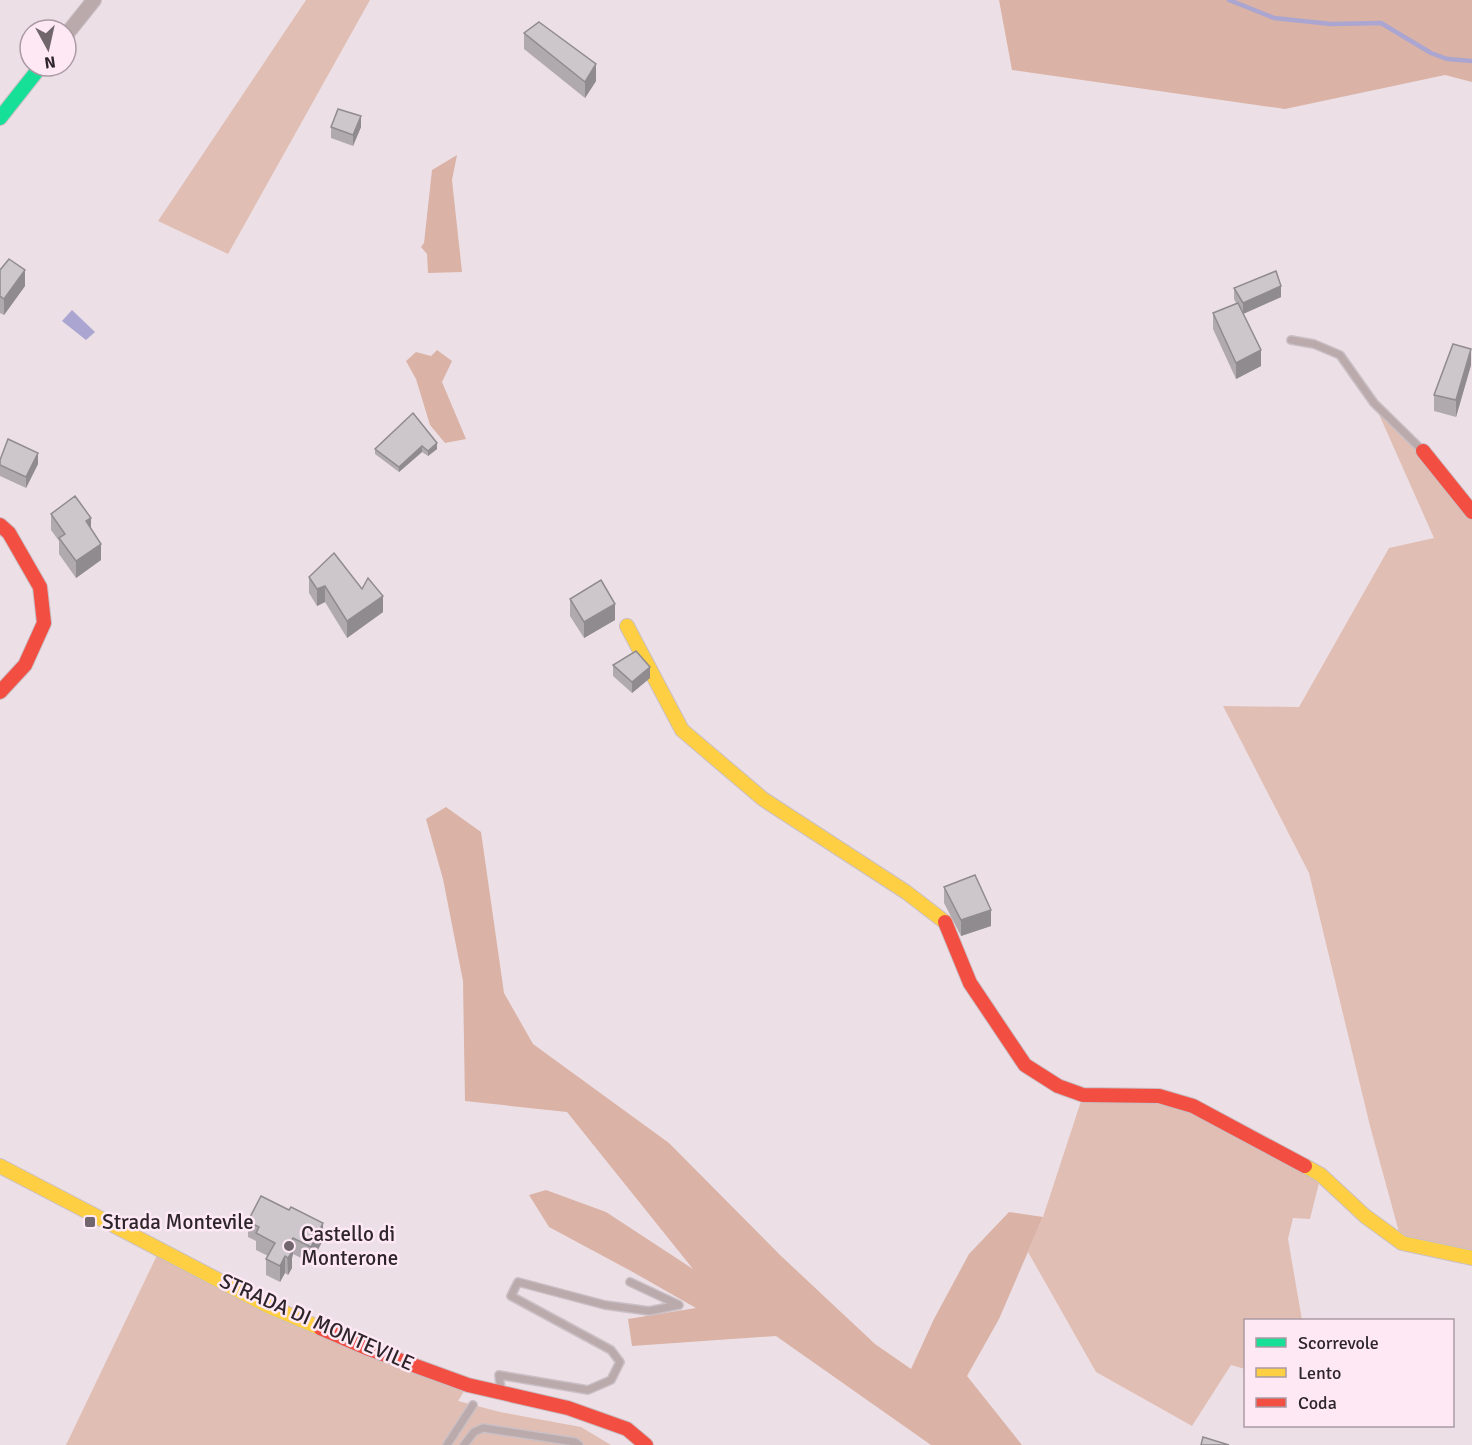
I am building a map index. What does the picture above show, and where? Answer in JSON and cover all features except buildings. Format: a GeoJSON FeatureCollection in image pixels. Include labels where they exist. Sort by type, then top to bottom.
{"type":"FeatureCollection","features":[{"type":"Feature","properties":{"kind":"street"},"geometry":{"type":"LineString","coordinates":[[78,20],[94,0]]}},
{"type":"Feature","properties":{"kind":"street"},"geometry":{"type":"LineString","coordinates":[[0,118],[32,78]]}},
{"type":"Feature","properties":{"kind":"street"},"geometry":{"type":"LineString","coordinates":[[1423,451],[1472,512]]}},
{"type":"Feature","properties":{"kind":"street"},"geometry":{"type":"LineString","coordinates":[[0,525],[9,533],[40,587],[44,623],[25,665],[0,692]]}},
{"type":"Feature","properties":{"kind":"street"},"geometry":{"type":"LineString","coordinates":[[627,627],[681,730],[763,798],[906,892],[944,920],[970,983],[1025,1065],[1058,1086],[1083,1095],[1159,1096],[1193,1107],[1321,1174],[1365,1216],[1402,1243],[1472,1258]]}},
{"type":"Feature","properties":{"kind":"street","name":"STRADA DI MONTEVILE"},"geometry":{"type":"LineString","coordinates":[[0,1166],[268,1306],[369,1349],[468,1385],[568,1408],[627,1429],[646,1445]]}},
{"type":"Feature","properties":{"kind":"lane"},"geometry":{"type":"LineString","coordinates":[[1291,340],[1314,344],[1340,355],[1374,403],[1423,451]]}},
{"type":"Feature","properties":{"kind":"lane"},"geometry":{"type":"LineString","coordinates":[[501,1393],[500,1375],[588,1390],[611,1380],[620,1362],[610,1350],[511,1296],[518,1282],[605,1305],[649,1311],[679,1305],[630,1282]]}},
{"type":"Feature","properties":{"kind":"lane"},"geometry":{"type":"LineString","coordinates":[[447,1445],[473,1405]]}},
{"type":"Feature","properties":{"kind":"lane"},"geometry":{"type":"LineString","coordinates":[[464,1445],[474,1432],[483,1428],[575,1442],[579,1445]]}},
{"type":"Feature","properties":{"kind":"shaded area"},"geometry":{"type":"Polygon","coordinates":[[[306,0],[370,0],[228,254],[158,221],[306,0]]]}},
{"type":"Feature","properties":{"kind":"shaded area"},"geometry":{"type":"Polygon","coordinates":[[[999,0],[1472,0],[1472,82],[1445,75],[1285,109],[1012,70],[999,0]]]}},
{"type":"Feature","properties":{"kind":"shaded area"},"geometry":{"type":"Polygon","coordinates":[[[457,155],[452,180],[462,272],[428,273],[427,254],[421,247],[424,243],[432,170],[457,155]]]}},
{"type":"Feature","properties":{"kind":"shaded area"},"geometry":{"type":"Polygon","coordinates":[[[72,310],[95,332],[86,340],[62,321],[72,310]]]}},
{"type":"Feature","properties":{"kind":"shaded area"},"geometry":{"type":"Polygon","coordinates":[[[437,350],[452,361],[442,382],[466,439],[445,443],[430,425],[416,379],[406,361],[416,352],[431,356],[437,350]]]}},
{"type":"Feature","properties":{"kind":"shaded area"},"geometry":{"type":"Polygon","coordinates":[[[1374,403],[1434,464],[1472,512],[1472,1258],[1402,1243],[1370,1126],[1309,873],[1223,706],[1299,707],[1389,548],[1434,538],[1374,403]]]}},
{"type":"Feature","properties":{"kind":"shaded area"},"geometry":{"type":"Polygon","coordinates":[[[446,807],[481,832],[504,993],[533,1044],[669,1143],[780,1255],[875,1344],[911,1369],[934,1319],[969,1254],[1009,1212],[1043,1217],[999,1319],[967,1376],[1022,1445],[931,1445],[776,1336],[632,1346],[628,1319],[696,1308],[549,1227],[529,1195],[546,1190],[606,1212],[693,1269],[567,1112],[465,1101],[463,981],[443,879],[426,819],[446,807]]]}},
{"type":"Feature","properties":{"kind":"shaded area"},"geometry":{"type":"Polygon","coordinates":[[[1083,1095],[1159,1096],[1321,1175],[1310,1219],[1293,1218],[1288,1239],[1302,1319],[1244,1319],[1244,1369],[1231,1365],[1192,1426],[1096,1372],[1028,1252],[1043,1217],[1083,1095]]]}},
{"type":"Feature","properties":{"kind":"shaded area"},"geometry":{"type":"Polygon","coordinates":[[[160,1249],[468,1385],[458,1401],[500,1412],[581,1427],[611,1445],[66,1445],[160,1249]]]}},
{"type":"Feature","properties":{"kind":"waterway"},"geometry":{"type":"LineString","coordinates":[[1229,0],[1274,18],[1331,24],[1381,23],[1431,53],[1447,59],[1472,61]]}},
{"type":"Feature","properties":{"kind":"traffic: fast"},"geometry":{"type":"LineString","coordinates":[[0,118],[32,78]]}},
{"type":"Feature","properties":{"kind":"traffic: slow"},"geometry":{"type":"LineString","coordinates":[[627,626],[682,730],[763,799],[906,892],[945,922]]}},
{"type":"Feature","properties":{"kind":"traffic: slow"},"geometry":{"type":"LineString","coordinates":[[0,1166],[268,1306],[320,1328]]}},
{"type":"Feature","properties":{"kind":"traffic: slow"},"geometry":{"type":"LineString","coordinates":[[1305,1166],[1321,1175],[1365,1216],[1402,1243],[1472,1258]]}},
{"type":"Feature","properties":{"kind":"traffic: jam"},"geometry":{"type":"LineString","coordinates":[[1423,451],[1472,512]]}},
{"type":"Feature","properties":{"kind":"traffic: jam"},"geometry":{"type":"LineString","coordinates":[[0,525],[9,533],[40,587],[44,623],[25,665],[0,692]]}},
{"type":"Feature","properties":{"kind":"traffic: jam"},"geometry":{"type":"LineString","coordinates":[[945,922],[970,983],[1025,1065],[1058,1086],[1083,1095],[1159,1096],[1193,1106],[1305,1166]]}},
{"type":"Feature","properties":{"kind":"traffic: jam"},"geometry":{"type":"LineString","coordinates":[[320,1328],[369,1349],[468,1385],[568,1408],[627,1429],[646,1445]]}},
{"type":"Feature","properties":{"kind":"place","name":"Strada Montevile"},"geometry":{"type":"Point","coordinates":[90,1222]}},
{"type":"Feature","properties":{"kind":"place","name":"Castello di Monterone"},"geometry":{"type":"Point","coordinates":[289,1246]}}]}
